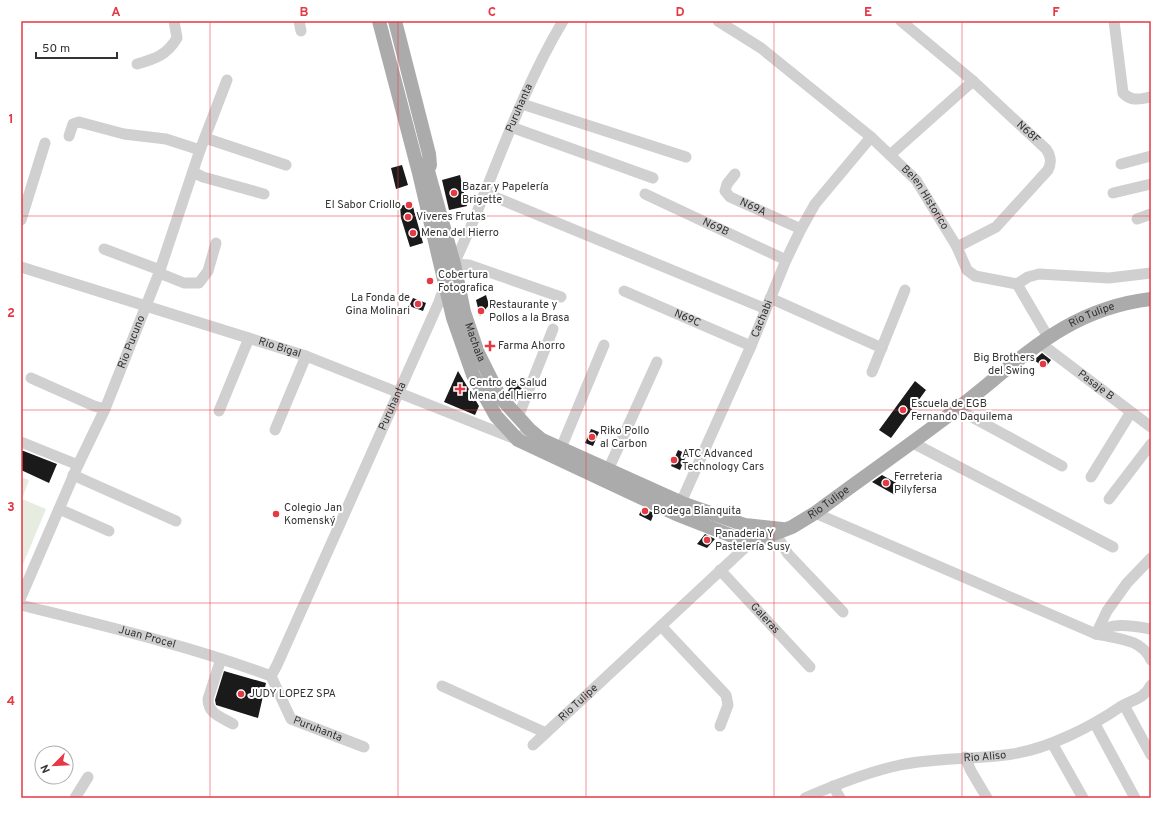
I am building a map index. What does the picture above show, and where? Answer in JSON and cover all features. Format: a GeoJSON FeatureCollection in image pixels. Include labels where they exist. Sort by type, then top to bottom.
{"type":"FeatureCollection","features":[{"type":"Feature","properties":{"kind":"main road"},"geometry":{"type":"LineString","coordinates":[[372,21],[386,76],[402,111]]}},
{"type":"Feature","properties":{"kind":"main road","name":"Machala"},"geometry":{"type":"LineString","coordinates":[[379,21],[402,111],[454,264],[464,312],[478,353],[500,397],[529,429],[542,440],[608,470],[679,509],[745,525],[780,531]]}},
{"type":"Feature","properties":{"kind":"main road","name":"Machala"},"geometry":{"type":"LineString","coordinates":[[387,21],[423,172],[444,285],[453,318],[473,375],[496,416],[518,440],[679,509],[750,543]]}},
{"type":"Feature","properties":{"kind":"main road"},"geometry":{"type":"LineString","coordinates":[[395,21],[429,154],[430,165],[423,172]]}},
{"type":"Feature","properties":{"kind":"main road","name":"Rio Tulipe"},"geometry":{"type":"LineString","coordinates":[[750,543],[801,522],[815,513],[957,409],[1024,354],[1068,325],[1104,310],[1133,301],[1151,299]]}},
{"type":"Feature","properties":{"kind":"street"},"geometry":{"type":"LineString","coordinates":[[137,64],[157,59],[168,51],[177,38],[174,21]]}},
{"type":"Feature","properties":{"kind":"street","name":"Puruhanta"},"geometry":{"type":"LineString","coordinates":[[364,746],[291,719],[271,676],[281,658],[439,302],[444,285],[485,193],[511,127],[543,54],[563,21]]}},
{"type":"Feature","properties":{"kind":"street","name":"Belen Historico"},"geometry":{"type":"LineString","coordinates":[[718,21],[761,48],[870,137],[916,180],[957,248],[967,270],[975,276],[1017,284]]}},
{"type":"Feature","properties":{"kind":"street","name":"N68F"},"geometry":{"type":"LineString","coordinates":[[901,21],[973,81],[1046,149],[1049,154],[1050,165],[1048,170],[996,227],[975,240],[957,248]]}},
{"type":"Feature","properties":{"kind":"street"},"geometry":{"type":"LineString","coordinates":[[1114,21],[1123,93],[1131,100],[1151,97]]}},
{"type":"Feature","properties":{"kind":"street","name":"Rio Pucuno"},"geometry":{"type":"LineString","coordinates":[[21,598],[75,470],[105,409],[147,305],[160,271],[200,150],[227,80]]}},
{"type":"Feature","properties":{"kind":"street"},"geometry":{"type":"LineString","coordinates":[[890,155],[973,81]]}},
{"type":"Feature","properties":{"kind":"street"},"geometry":{"type":"LineString","coordinates":[[522,104],[686,157]]}},
{"type":"Feature","properties":{"kind":"street"},"geometry":{"type":"LineString","coordinates":[[69,136],[74,124],[79,122],[124,134],[166,139],[200,150]]}},
{"type":"Feature","properties":{"kind":"street"},"geometry":{"type":"LineString","coordinates":[[511,127],[653,178]]}},
{"type":"Feature","properties":{"kind":"street","name":"Cachabi"},"geometry":{"type":"LineString","coordinates":[[679,509],[751,346],[786,260],[815,204],[870,137]]}},
{"type":"Feature","properties":{"kind":"street"},"geometry":{"type":"LineString","coordinates":[[205,138],[286,165]]}},
{"type":"Feature","properties":{"kind":"street"},"geometry":{"type":"LineString","coordinates":[[21,220],[45,143]]}},
{"type":"Feature","properties":{"kind":"street"},"geometry":{"type":"LineString","coordinates":[[1121,164],[1151,156]]}},
{"type":"Feature","properties":{"kind":"street"},"geometry":{"type":"LineString","coordinates":[[193,172],[203,177],[264,194]]}},
{"type":"Feature","properties":{"kind":"street","name":"N69A"},"geometry":{"type":"LineString","coordinates":[[735,174],[727,184],[725,191],[730,197],[802,229]]}},
{"type":"Feature","properties":{"kind":"street"},"geometry":{"type":"LineString","coordinates":[[1113,194],[1151,184]]}},
{"type":"Feature","properties":{"kind":"street"},"geometry":{"type":"LineString","coordinates":[[485,193],[766,309]]}},
{"type":"Feature","properties":{"kind":"street","name":"N69B"},"geometry":{"type":"LineString","coordinates":[[645,194],[786,260]]}},
{"type":"Feature","properties":{"kind":"street"},"geometry":{"type":"LineString","coordinates":[[1137,219],[1151,214]]}},
{"type":"Feature","properties":{"kind":"street"},"geometry":{"type":"LineString","coordinates":[[104,249],[160,271],[184,283],[198,283],[208,272],[216,243]]}},
{"type":"Feature","properties":{"kind":"street"},"geometry":{"type":"LineString","coordinates":[[454,264],[469,265],[561,297]]}},
{"type":"Feature","properties":{"kind":"street","name":"Rio Bigal"},"geometry":{"type":"LineString","coordinates":[[21,267],[147,305],[306,356],[518,440]]}},
{"type":"Feature","properties":{"kind":"street"},"geometry":{"type":"LineString","coordinates":[[1044,340],[1017,284],[1028,277],[1039,274],[1109,278],[1151,273]]}},
{"type":"Feature","properties":{"kind":"street"},"geometry":{"type":"LineString","coordinates":[[872,372],[905,290]]}},
{"type":"Feature","properties":{"kind":"street","name":"N69C"},"geometry":{"type":"LineString","coordinates":[[624,292],[751,346]]}},
{"type":"Feature","properties":{"kind":"street"},"geometry":{"type":"LineString","coordinates":[[770,298],[882,348]]}},
{"type":"Feature","properties":{"kind":"street"},"geometry":{"type":"LineString","coordinates":[[518,417],[553,329]]}},
{"type":"Feature","properties":{"kind":"street"},"geometry":{"type":"LineString","coordinates":[[219,411],[249,338]]}},
{"type":"Feature","properties":{"kind":"street","name":"Pasaje B"},"geometry":{"type":"LineString","coordinates":[[1044,340],[1151,427]]}},
{"type":"Feature","properties":{"kind":"street"},"geometry":{"type":"LineString","coordinates":[[561,448],[604,345]]}},
{"type":"Feature","properties":{"kind":"street"},"geometry":{"type":"LineString","coordinates":[[275,430],[306,356]]}},
{"type":"Feature","properties":{"kind":"street"},"geometry":{"type":"LineString","coordinates":[[608,470],[657,362]]}},
{"type":"Feature","properties":{"kind":"street"},"geometry":{"type":"LineString","coordinates":[[31,378],[94,406],[105,409]]}},
{"type":"Feature","properties":{"kind":"street"},"geometry":{"type":"LineString","coordinates":[[957,409],[1062,466]]}},
{"type":"Feature","properties":{"kind":"street"},"geometry":{"type":"LineString","coordinates":[[1091,477],[1131,412]]}},
{"type":"Feature","properties":{"kind":"street"},"geometry":{"type":"LineString","coordinates":[[518,440],[529,429]]}},
{"type":"Feature","properties":{"kind":"street"},"geometry":{"type":"LineString","coordinates":[[21,442],[176,521]]}},
{"type":"Feature","properties":{"kind":"street"},"geometry":{"type":"LineString","coordinates":[[911,442],[1112,547]]}},
{"type":"Feature","properties":{"kind":"street"},"geometry":{"type":"LineString","coordinates":[[1110,499],[1151,444]]}},
{"type":"Feature","properties":{"kind":"street"},"geometry":{"type":"LineString","coordinates":[[59,510],[109,531]]}},
{"type":"Feature","properties":{"kind":"street"},"geometry":{"type":"LineString","coordinates":[[815,513],[1096,634],[1138,643],[1147,650],[1151,660]]}},
{"type":"Feature","properties":{"kind":"street"},"geometry":{"type":"LineString","coordinates":[[780,531],[788,554],[843,612]]}},
{"type":"Feature","properties":{"kind":"street","name":"Rio Tulipe"},"geometry":{"type":"LineString","coordinates":[[533,745],[750,543]]}},
{"type":"Feature","properties":{"kind":"street"},"geometry":{"type":"LineString","coordinates":[[1096,634],[1107,611],[1127,583],[1151,558]]}},
{"type":"Feature","properties":{"kind":"street","name":"Galeras"},"geometry":{"type":"LineString","coordinates":[[720,570],[810,667]]}},
{"type":"Feature","properties":{"kind":"street","name":"Juan Procel"},"geometry":{"type":"LineString","coordinates":[[21,605],[152,638],[271,676]]}},
{"type":"Feature","properties":{"kind":"street"},"geometry":{"type":"LineString","coordinates":[[1096,634],[1110,627],[1127,625],[1151,629]]}},
{"type":"Feature","properties":{"kind":"street"},"geometry":{"type":"LineString","coordinates":[[661,626],[726,695],[728,705],[720,726]]}},
{"type":"Feature","properties":{"kind":"street"},"geometry":{"type":"LineString","coordinates":[[221,659],[208,699],[208,705],[211,711],[233,724]]}},
{"type":"Feature","properties":{"kind":"street","name":"Rio Aliso"},"geometry":{"type":"LineString","coordinates":[[805,798],[834,786],[899,765],[965,757],[1013,754],[1052,743],[1095,724],[1124,705],[1137,700],[1147,693],[1151,685]]}},
{"type":"Feature","properties":{"kind":"street"},"geometry":{"type":"LineString","coordinates":[[442,686],[546,733]]}},
{"type":"Feature","properties":{"kind":"street"},"geometry":{"type":"LineString","coordinates":[[1124,705],[1151,755]]}},
{"type":"Feature","properties":{"kind":"street"},"geometry":{"type":"LineString","coordinates":[[1095,724],[1135,798]]}},
{"type":"Feature","properties":{"kind":"street"},"geometry":{"type":"LineString","coordinates":[[1052,743],[1083,798]]}},
{"type":"Feature","properties":{"kind":"street"},"geometry":{"type":"LineString","coordinates":[[965,757],[971,771],[987,798]]}},
{"type":"Feature","properties":{"kind":"street"},"geometry":{"type":"LineString","coordinates":[[75,798],[88,777]]}},
{"type":"Feature","properties":{"kind":"street"},"geometry":{"type":"LineString","coordinates":[[834,786],[840,798]]}},
{"type":"Feature","properties":{"kind":"shaded area"},"geometry":{"type":"Polygon","coordinates":[[[21,477],[29,480],[22,499],[46,509],[21,569],[21,477]]]}},
{"type":"Feature","properties":{"kind":"building"},"geometry":{"type":"Polygon","coordinates":[[[402,165],[408,185],[396,189],[391,168],[402,165]]]}},
{"type":"Feature","properties":{"kind":"building","name":"Bazar y Papelería Brigette"},"geometry":{"type":"Polygon","coordinates":[[[460,175],[467,206],[449,210],[442,180],[460,175]]]}},
{"type":"Feature","properties":{"kind":"building"},"geometry":{"type":"Polygon","coordinates":[[[412,203],[423,243],[410,247],[401,218],[400,206],[412,203]]]}},
{"type":"Feature","properties":{"kind":"building"},"geometry":{"type":"Polygon","coordinates":[[[486,295],[489,305],[480,316],[476,300],[486,295]]]}},
{"type":"Feature","properties":{"kind":"building","name":"La Fonda de Gina Molinari"},"geometry":{"type":"Polygon","coordinates":[[[413,298],[426,303],[423,311],[409,306],[413,298]]]}},
{"type":"Feature","properties":{"kind":"building","name":"Big Brothers del Swing"},"geometry":{"type":"Polygon","coordinates":[[[1042,353],[1051,360],[1045,368],[1034,360],[1042,353]]]}},
{"type":"Feature","properties":{"kind":"building","name":"Centro de Salud Mena del Hierro"},"geometry":{"type":"Polygon","coordinates":[[[458,371],[479,406],[475,415],[444,402],[458,371]]]}},
{"type":"Feature","properties":{"kind":"building"},"geometry":{"type":"Polygon","coordinates":[[[513,380],[523,385],[516,401],[508,391],[513,380]]]}},
{"type":"Feature","properties":{"kind":"building","name":"Escuela de EGB Fernando Daquilema"},"geometry":{"type":"Polygon","coordinates":[[[915,381],[926,390],[891,438],[879,430],[915,381]]]}},
{"type":"Feature","properties":{"kind":"building","name":"Riko Pollo al Carbon"},"geometry":{"type":"Polygon","coordinates":[[[591,429],[599,432],[593,446],[585,443],[591,429]]]}},
{"type":"Feature","properties":{"kind":"building"},"geometry":{"type":"Polygon","coordinates":[[[21,450],[57,464],[49,483],[21,470],[21,450]]]}},
{"type":"Feature","properties":{"kind":"building","name":"ATC Advanced Technology Cars"},"geometry":{"type":"Polygon","coordinates":[[[678,450],[687,454],[680,470],[671,466],[678,450]]]}},
{"type":"Feature","properties":{"kind":"building","name":"Ferreteria Pilyfersa"},"geometry":{"type":"Polygon","coordinates":[[[882,475],[900,485],[895,495],[872,482],[882,475]]]}},
{"type":"Feature","properties":{"kind":"building"},"geometry":{"type":"Polygon","coordinates":[[[642,508],[654,513],[651,521],[639,515],[642,508]]]}},
{"type":"Feature","properties":{"kind":"building","name":"Panaderia Y Pastelería Susy"},"geometry":{"type":"Polygon","coordinates":[[[705,534],[715,539],[707,548],[697,544],[705,534]]]}},
{"type":"Feature","properties":{"kind":"building","name":"JUDY LOPEZ SPA"},"geometry":{"type":"Polygon","coordinates":[[[224,671],[266,683],[258,718],[216,705],[215,700],[224,671]]]}},
{"type":"Feature","properties":{"kind":"place","name":"Bazar y Papelería Brigette"},"geometry":{"type":"Point","coordinates":[454,193]}},
{"type":"Feature","properties":{"kind":"place","name":"El Sabor Criollo"},"geometry":{"type":"Point","coordinates":[409,205]}},
{"type":"Feature","properties":{"kind":"place","name":"Viveres Frutas"},"geometry":{"type":"Point","coordinates":[408,217]}},
{"type":"Feature","properties":{"kind":"place","name":"Mena del Hierro"},"geometry":{"type":"Point","coordinates":[413,233]}},
{"type":"Feature","properties":{"kind":"place","name":"Cobertura Fotografica"},"geometry":{"type":"Point","coordinates":[430,281]}},
{"type":"Feature","properties":{"kind":"place","name":"La Fonda de Gina Molinari"},"geometry":{"type":"Point","coordinates":[418,304]}},
{"type":"Feature","properties":{"kind":"place","name":"Restaurante y Pollos a la Brasa"},"geometry":{"type":"Point","coordinates":[481,311]}},
{"type":"Feature","properties":{"kind":"place","name":"Farma Ahorro"},"geometry":{"type":"Point","coordinates":[490,346]}},
{"type":"Feature","properties":{"kind":"place","name":"Big Brothers del Swing"},"geometry":{"type":"Point","coordinates":[1043,364]}},
{"type":"Feature","properties":{"kind":"place","name":"Centro de Salud Mena del Hierro"},"geometry":{"type":"Point","coordinates":[460,389]}},
{"type":"Feature","properties":{"kind":"place","name":"Escuela de EGB Fernando Daquilema"},"geometry":{"type":"Point","coordinates":[903,410]}},
{"type":"Feature","properties":{"kind":"place","name":"Riko Pollo al Carbon"},"geometry":{"type":"Point","coordinates":[592,437]}},
{"type":"Feature","properties":{"kind":"place","name":"ATC Advanced Technology Cars"},"geometry":{"type":"Point","coordinates":[674,460]}},
{"type":"Feature","properties":{"kind":"place","name":"Ferreteria Pilyfersa"},"geometry":{"type":"Point","coordinates":[886,483]}},
{"type":"Feature","properties":{"kind":"place","name":"Bodega Blanquita"},"geometry":{"type":"Point","coordinates":[645,511]}},
{"type":"Feature","properties":{"kind":"place","name":"Colegio Jan Komenský"},"geometry":{"type":"Point","coordinates":[276,514]}},
{"type":"Feature","properties":{"kind":"place","name":"Panaderia Y Pastelería Susy"},"geometry":{"type":"Point","coordinates":[707,540]}},
{"type":"Feature","properties":{"kind":"place","name":"JUDY LOPEZ SPA"},"geometry":{"type":"Point","coordinates":[241,694]}}]}
